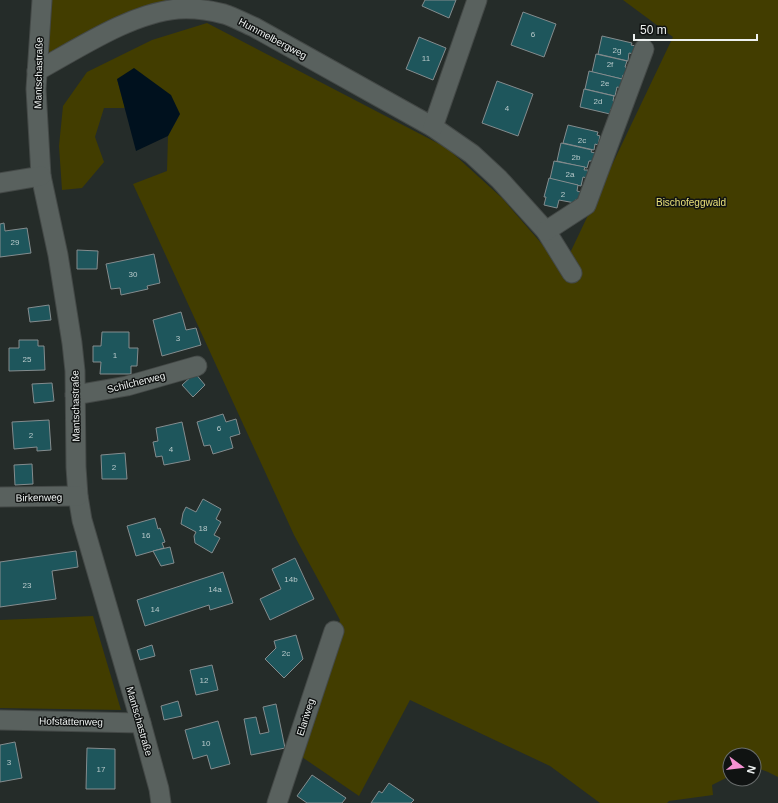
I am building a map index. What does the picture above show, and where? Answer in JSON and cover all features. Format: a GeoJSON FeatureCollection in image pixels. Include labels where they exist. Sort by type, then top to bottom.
{"type":"FeatureCollection","features":[{"type":"Feature","properties":{"kind":"street","name":"Mantschastraße"},"geometry":{"type":"LineString","coordinates":[[42,0],[36,89],[41,176],[58,256],[69,318],[74,364],[78,496],[84,528],[141,723],[159,789],[161,803]]}},
{"type":"Feature","properties":{"kind":"street"},"geometry":{"type":"LineString","coordinates":[[433,127],[477,0]]}},
{"type":"Feature","properties":{"kind":"street","name":"Hummelbergweg"},"geometry":{"type":"LineString","coordinates":[[37,71],[124,24],[154,14],[178,9],[198,9],[225,14],[254,27],[433,127],[472,154],[494,174],[546,231],[572,273]]}},
{"type":"Feature","properties":{"kind":"street"},"geometry":{"type":"LineString","coordinates":[[546,231],[586,205],[644,49]]}},
{"type":"Feature","properties":{"kind":"street"},"geometry":{"type":"LineString","coordinates":[[0,183],[41,176]]}},
{"type":"Feature","properties":{"kind":"street","name":"Schilcherweg"},"geometry":{"type":"LineString","coordinates":[[75,395],[127,386],[197,366]]}},
{"type":"Feature","properties":{"kind":"street","name":"Birkenweg"},"geometry":{"type":"LineString","coordinates":[[0,498],[78,496]]}},
{"type":"Feature","properties":{"kind":"street","name":"Elariweg"},"geometry":{"type":"LineString","coordinates":[[277,803],[334,632]]}},
{"type":"Feature","properties":{"kind":"street","name":"Hofstättenweg"},"geometry":{"type":"LineString","coordinates":[[0,720],[141,723]]}},
{"type":"Feature","properties":{"kind":"green space"},"geometry":{"type":"Polygon","coordinates":[[[50,0],[195,0],[58,56],[49,52],[46,34],[50,0]]]}},
{"type":"Feature","properties":{"kind":"green space","name":"Bischofeggwald"},"geometry":{"type":"Polygon","coordinates":[[[623,0],[778,0],[778,777],[762,770],[762,747],[722,747],[722,780],[712,785],[713,795],[669,801],[667,803],[600,803],[550,766],[410,700],[359,796],[299,755],[340,620],[294,535],[133,184],[167,171],[168,136],[180,114],[117,79],[125,108],[104,108],[95,137],[104,162],[82,188],[62,190],[59,146],[63,106],[87,72],[152,40],[207,23],[447,148],[502,198],[568,274],[570,253],[673,37],[623,0]]]}},
{"type":"Feature","properties":{"kind":"green space"},"geometry":{"type":"Polygon","coordinates":[[[93,616],[121,710],[0,708],[0,620],[93,616]]]}},
{"type":"Feature","properties":{"kind":"water"},"geometry":{"type":"Polygon","coordinates":[[[134,68],[171,95],[180,114],[168,136],[136,151],[117,79],[134,68]]]}},
{"type":"Feature","properties":{"kind":"building"},"geometry":{"type":"Polygon","coordinates":[[[425,0],[456,0],[449,18],[422,6],[425,0]]]}},
{"type":"Feature","properties":{"kind":"building"},"geometry":{"type":"Polygon","coordinates":[[[523,12],[556,24],[544,57],[511,45],[523,12]]]}},
{"type":"Feature","properties":{"kind":"building"},"geometry":{"type":"Polygon","coordinates":[[[602,36],[632,43],[631,45],[636,46],[634,54],[629,53],[628,61],[598,54],[602,36]]]}},
{"type":"Feature","properties":{"kind":"building"},"geometry":{"type":"Polygon","coordinates":[[[419,37],[446,48],[433,80],[406,69],[419,37]]]}},
{"type":"Feature","properties":{"kind":"building"},"geometry":{"type":"Polygon","coordinates":[[[596,54],[627,61],[625,67],[630,68],[628,77],[623,75],[622,79],[592,72],[596,54]]]}},
{"type":"Feature","properties":{"kind":"building"},"geometry":{"type":"Polygon","coordinates":[[[589,71],[624,80],[622,88],[617,87],[615,96],[585,89],[589,71]]]}},
{"type":"Feature","properties":{"kind":"building"},"geometry":{"type":"Polygon","coordinates":[[[497,81],[533,94],[518,136],[482,123],[497,81]]]}},
{"type":"Feature","properties":{"kind":"building"},"geometry":{"type":"Polygon","coordinates":[[[584,89],[614,96],[613,101],[617,102],[615,110],[611,109],[610,114],[580,107],[584,89]]]}},
{"type":"Feature","properties":{"kind":"building"},"geometry":{"type":"Polygon","coordinates":[[[568,125],[598,132],[597,135],[600,136],[598,145],[595,144],[594,150],[563,143],[568,125]]]}},
{"type":"Feature","properties":{"kind":"building"},"geometry":{"type":"Polygon","coordinates":[[[561,143],[592,150],[591,152],[595,153],[593,161],[589,161],[587,168],[557,161],[561,143]]]}},
{"type":"Feature","properties":{"kind":"building"},"geometry":{"type":"Polygon","coordinates":[[[554,161],[585,167],[584,170],[588,170],[587,178],[583,177],[581,186],[550,179],[554,161]]]}},
{"type":"Feature","properties":{"kind":"building"},"geometry":{"type":"Polygon","coordinates":[[[549,178],[578,185],[577,191],[581,192],[580,201],[575,200],[575,203],[559,200],[557,208],[544,205],[546,197],[544,197],[549,178]]]}},
{"type":"Feature","properties":{"kind":"building"},"geometry":{"type":"Polygon","coordinates":[[[4,223],[5,231],[27,228],[31,253],[0,257],[0,224],[4,223]]]}},
{"type":"Feature","properties":{"kind":"building"},"geometry":{"type":"Polygon","coordinates":[[[77,250],[98,251],[97,269],[77,269],[77,250]]]}},
{"type":"Feature","properties":{"kind":"building"},"geometry":{"type":"Polygon","coordinates":[[[154,254],[160,283],[147,286],[148,289],[121,295],[120,288],[111,289],[106,264],[154,254]]]}},
{"type":"Feature","properties":{"kind":"building"},"geometry":{"type":"Polygon","coordinates":[[[49,305],[51,320],[30,322],[28,308],[49,305]]]}},
{"type":"Feature","properties":{"kind":"building"},"geometry":{"type":"Polygon","coordinates":[[[181,312],[186,330],[196,328],[201,345],[162,356],[153,320],[181,312]]]}},
{"type":"Feature","properties":{"kind":"building"},"geometry":{"type":"Polygon","coordinates":[[[102,332],[129,332],[129,348],[138,348],[137,366],[131,366],[131,374],[100,374],[101,362],[93,362],[93,346],[101,346],[102,332]]]}},
{"type":"Feature","properties":{"kind":"building"},"geometry":{"type":"Polygon","coordinates":[[[19,340],[38,340],[38,346],[44,346],[45,370],[9,371],[9,348],[19,348],[19,340]]]}},
{"type":"Feature","properties":{"kind":"building"},"geometry":{"type":"Polygon","coordinates":[[[195,373],[205,385],[193,397],[182,385],[195,373]]]}},
{"type":"Feature","properties":{"kind":"building"},"geometry":{"type":"Polygon","coordinates":[[[52,383],[54,401],[34,403],[32,384],[52,383]]]}},
{"type":"Feature","properties":{"kind":"building"},"geometry":{"type":"Polygon","coordinates":[[[223,414],[226,422],[236,419],[240,434],[230,437],[233,448],[213,454],[210,445],[204,446],[197,422],[223,414]]]}},
{"type":"Feature","properties":{"kind":"building"},"geometry":{"type":"Polygon","coordinates":[[[49,420],[51,450],[37,451],[37,447],[14,449],[12,422],[49,420]]]}},
{"type":"Feature","properties":{"kind":"building"},"geometry":{"type":"Polygon","coordinates":[[[182,422],[190,460],[164,465],[162,456],[156,457],[153,442],[158,441],[156,428],[182,422]]]}},
{"type":"Feature","properties":{"kind":"building"},"geometry":{"type":"Polygon","coordinates":[[[125,453],[127,479],[102,479],[101,455],[125,453]]]}},
{"type":"Feature","properties":{"kind":"building"},"geometry":{"type":"Polygon","coordinates":[[[32,464],[33,484],[15,485],[14,465],[32,464]]]}},
{"type":"Feature","properties":{"kind":"building"},"geometry":{"type":"Polygon","coordinates":[[[203,499],[221,509],[216,519],[221,522],[214,535],[220,538],[212,553],[195,543],[194,536],[196,532],[181,524],[186,507],[196,512],[203,499]]]}},
{"type":"Feature","properties":{"kind":"building"},"geometry":{"type":"Polygon","coordinates":[[[155,518],[158,529],[160,528],[165,542],[162,543],[164,548],[136,556],[127,526],[155,518]]]}},
{"type":"Feature","properties":{"kind":"building"},"geometry":{"type":"Polygon","coordinates":[[[170,547],[174,563],[161,566],[153,551],[170,547]]]}},
{"type":"Feature","properties":{"kind":"building"},"geometry":{"type":"Polygon","coordinates":[[[76,551],[78,567],[52,571],[56,599],[0,607],[0,562],[76,551]]]}},
{"type":"Feature","properties":{"kind":"building"},"geometry":{"type":"Polygon","coordinates":[[[295,558],[314,599],[270,620],[260,599],[281,589],[272,569],[295,558]]]}},
{"type":"Feature","properties":{"kind":"building"},"geometry":{"type":"Polygon","coordinates":[[[223,572],[233,603],[210,610],[209,605],[145,626],[137,600],[223,572]]]}},
{"type":"Feature","properties":{"kind":"building"},"geometry":{"type":"Polygon","coordinates":[[[296,635],[303,659],[284,678],[265,659],[276,648],[274,641],[296,635]]]}},
{"type":"Feature","properties":{"kind":"building"},"geometry":{"type":"Polygon","coordinates":[[[152,645],[155,656],[140,660],[137,650],[152,645]]]}},
{"type":"Feature","properties":{"kind":"building"},"geometry":{"type":"Polygon","coordinates":[[[212,665],[218,690],[196,695],[190,670],[212,665]]]}},
{"type":"Feature","properties":{"kind":"building"},"geometry":{"type":"Polygon","coordinates":[[[178,701],[182,716],[164,720],[161,706],[178,701]]]}},
{"type":"Feature","properties":{"kind":"building"},"geometry":{"type":"Polygon","coordinates":[[[276,704],[285,748],[251,755],[244,719],[256,717],[260,734],[269,732],[263,707],[276,704]]]}},
{"type":"Feature","properties":{"kind":"building"},"geometry":{"type":"Polygon","coordinates":[[[218,721],[230,764],[211,769],[207,755],[193,759],[185,730],[218,721]]]}},
{"type":"Feature","properties":{"kind":"building"},"geometry":{"type":"Polygon","coordinates":[[[15,742],[22,778],[0,782],[0,745],[15,742]]]}},
{"type":"Feature","properties":{"kind":"building"},"geometry":{"type":"Polygon","coordinates":[[[87,748],[115,749],[115,789],[86,789],[87,748]]]}},
{"type":"Feature","properties":{"kind":"building"},"geometry":{"type":"Polygon","coordinates":[[[312,775],[346,798],[342,803],[307,803],[297,796],[312,775]]]}},
{"type":"Feature","properties":{"kind":"building"},"geometry":{"type":"Polygon","coordinates":[[[389,783],[414,800],[411,803],[371,803],[379,791],[382,793],[389,783]]]}}]}
